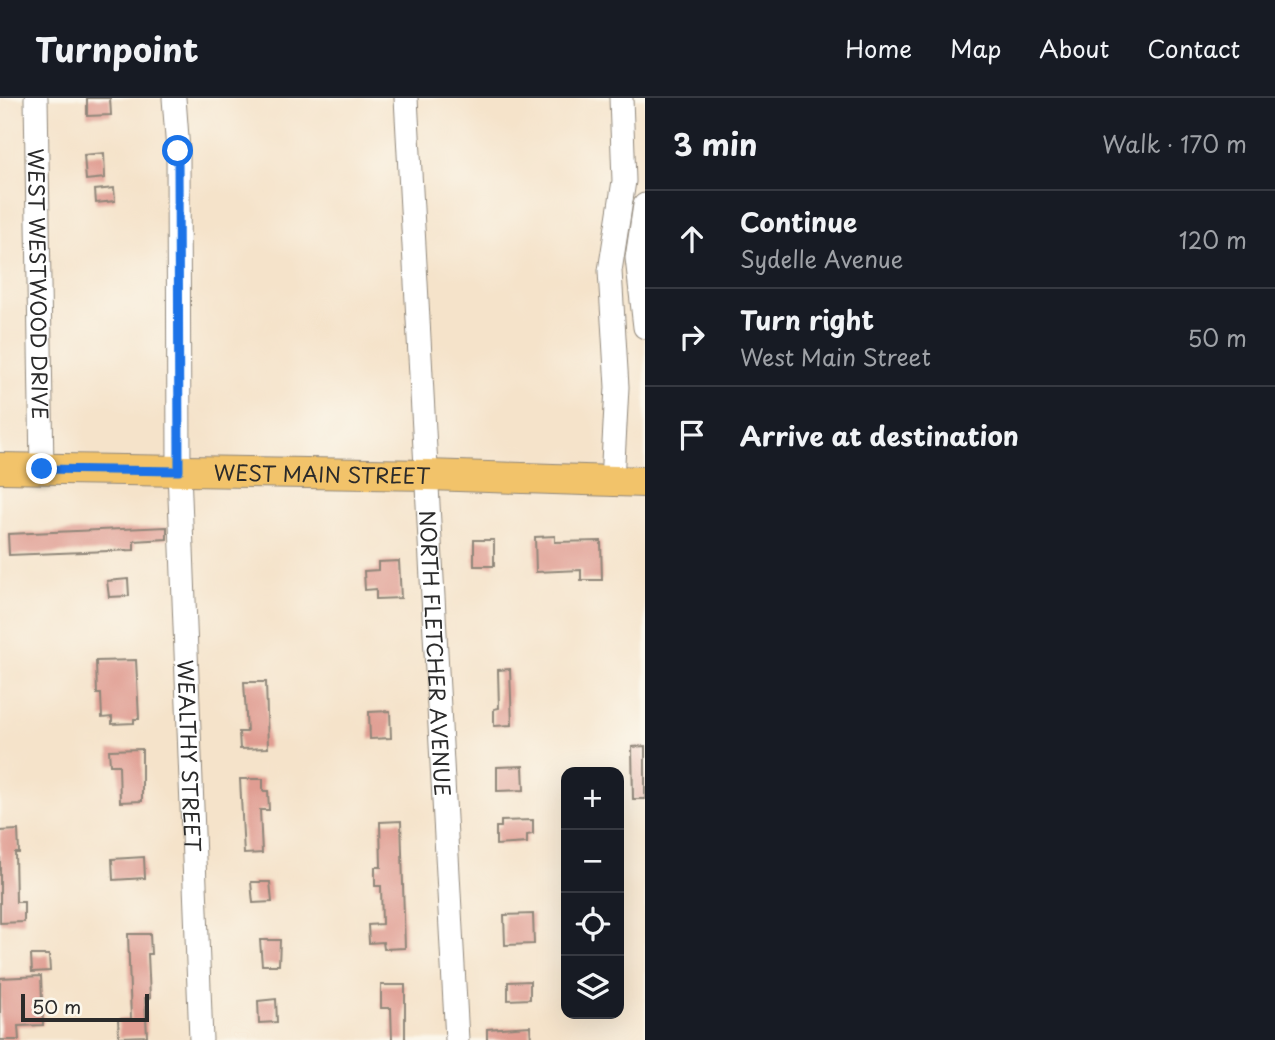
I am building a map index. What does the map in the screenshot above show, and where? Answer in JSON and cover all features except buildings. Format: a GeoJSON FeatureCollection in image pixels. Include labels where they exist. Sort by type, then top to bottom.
{"type":"FeatureCollection","features":[{"type":"Feature","properties":{"kind":"main road","name":"WEST MAIN STREET"},"geometry":{"type":"LineString","coordinates":[[0,468],[428,475],[645,482]]}},
{"type":"Feature","properties":{"kind":"street","name":"WEST WESTWOOD DRIVE"},"geometry":{"type":"LineString","coordinates":[[36,98],[42,469]]}},
{"type":"Feature","properties":{"kind":"street","name":"WEALTHY STREET"},"geometry":{"type":"LineString","coordinates":[[174,98],[178,151],[179,471],[201,1040]]}},
{"type":"Feature","properties":{"kind":"street","name":"NORTH FLETCHER AVENUE"},"geometry":{"type":"LineString","coordinates":[[406,98],[457,1040]]}},
{"type":"Feature","properties":{"kind":"street"},"geometry":{"type":"LineString","coordinates":[[612,481],[617,387],[610,271],[624,181],[621,98]]}},
{"type":"Feature","properties":{"kind":"street"},"geometry":{"type":"LineString","coordinates":[[645,205],[636,258],[645,327]]}},
{"type":"Feature","properties":{"kind":"route"},"geometry":{"type":"LineString","coordinates":[[42,469],[179,471],[178,151]]}}]}
